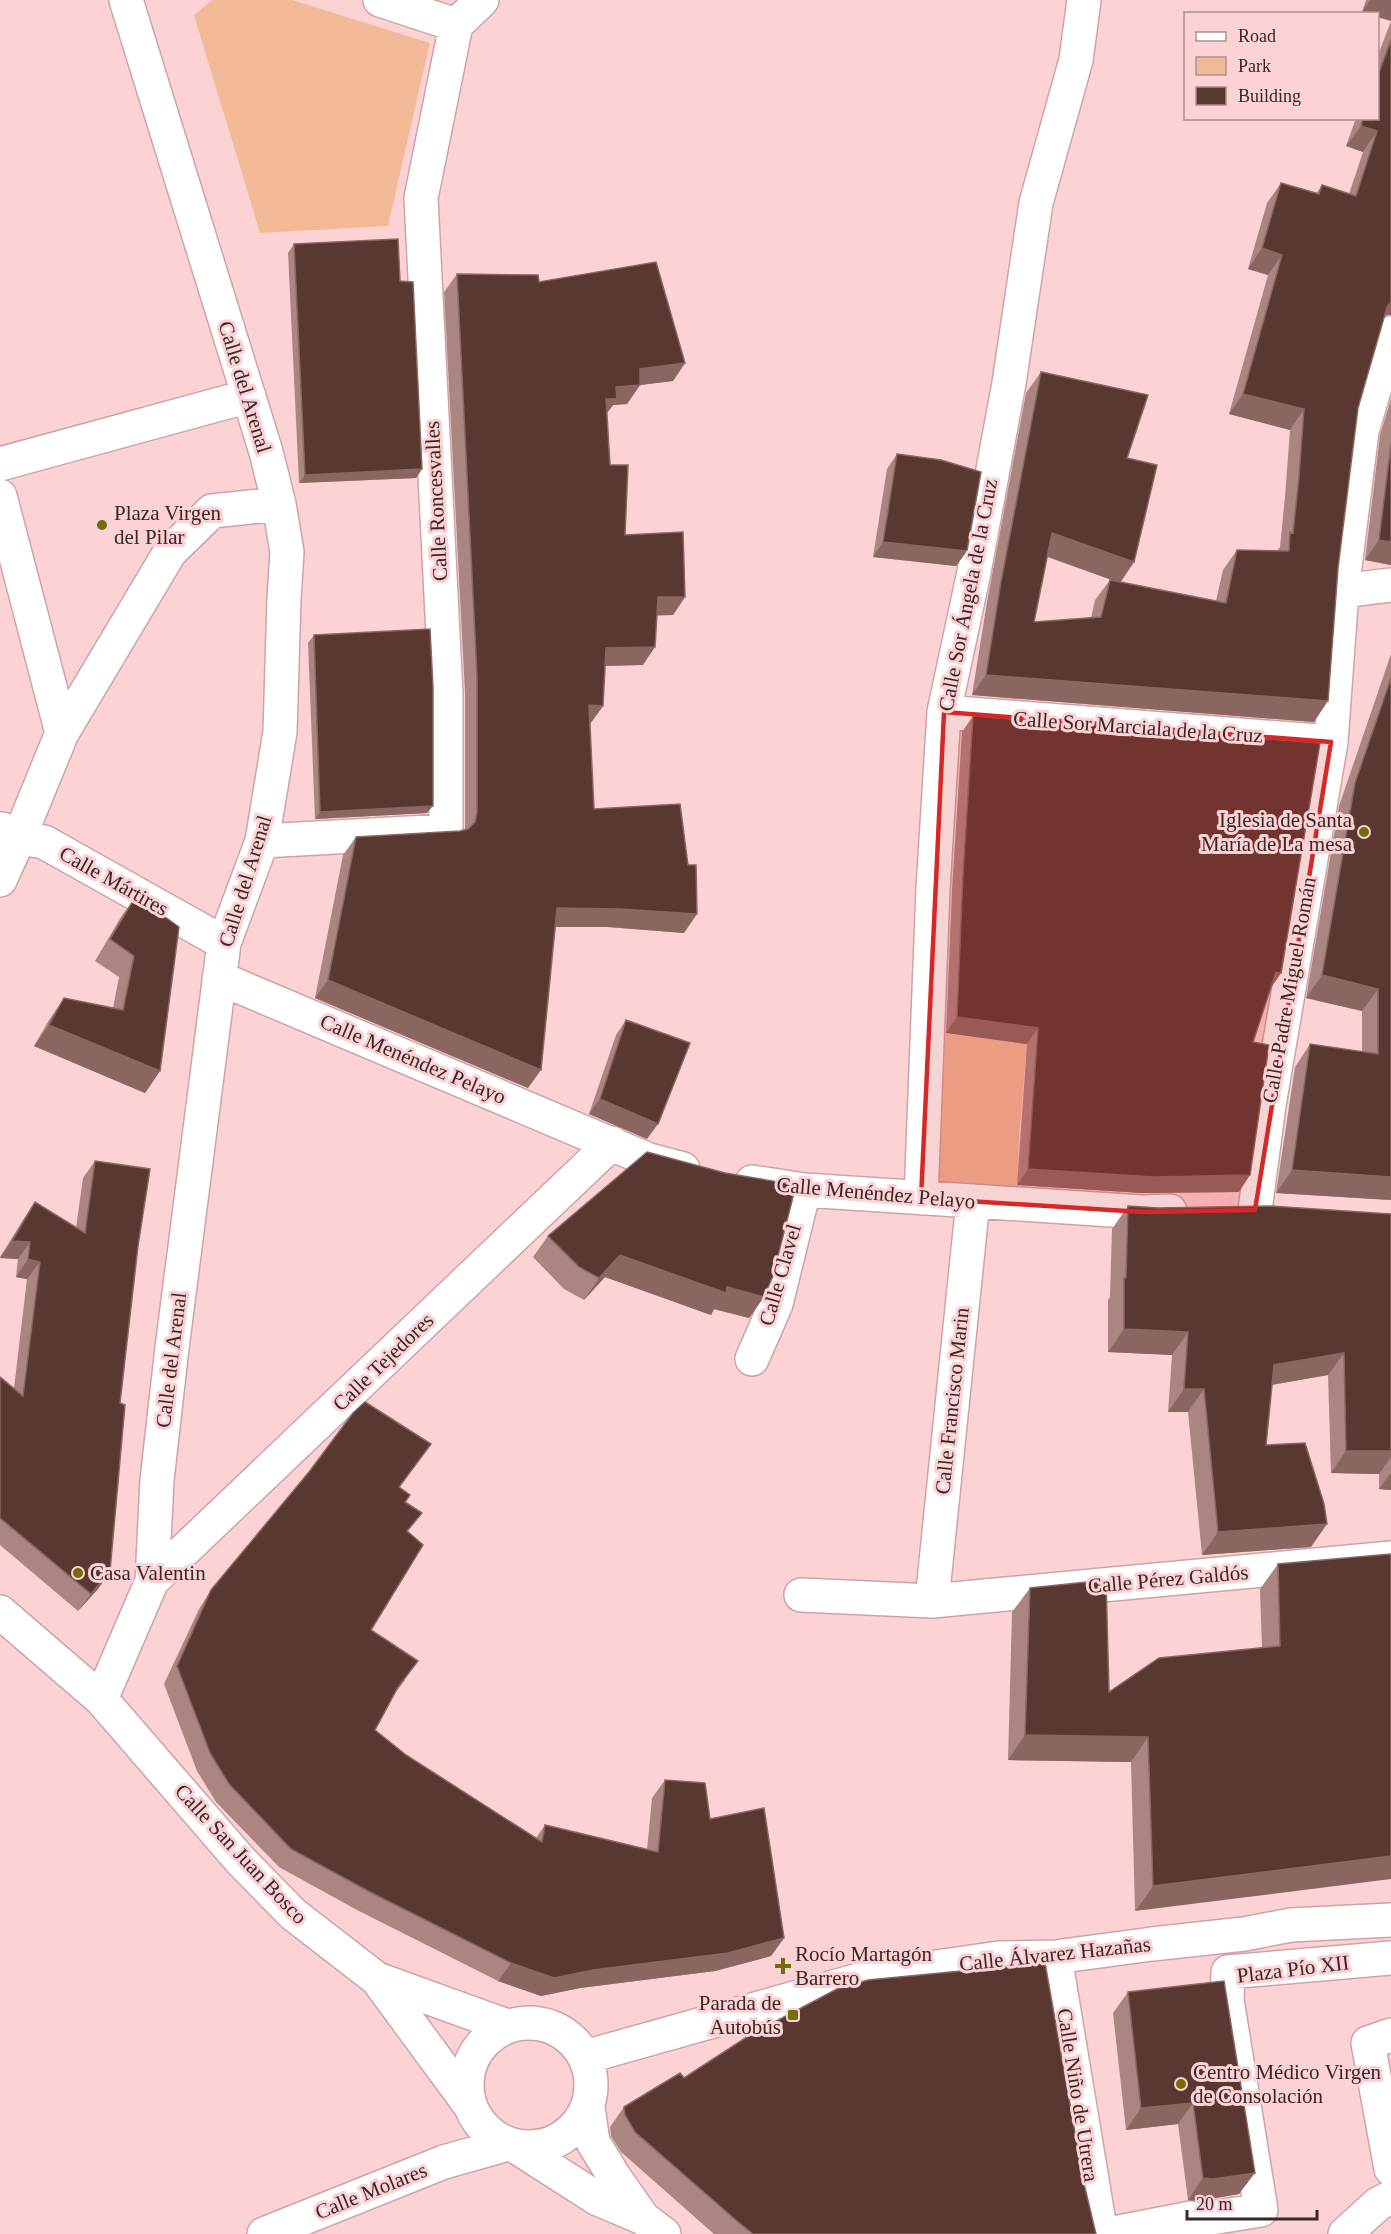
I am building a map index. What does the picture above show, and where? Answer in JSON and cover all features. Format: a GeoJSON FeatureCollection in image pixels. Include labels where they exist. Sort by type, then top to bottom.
{"type":"FeatureCollection","features":[{"type":"Feature","properties":{"kind":"street","name":"Calle del Arenal"},"geometry":{"type":"LineString","coordinates":[[101,1699],[152,1581],[158,1480],[170,1360],[224,943],[262,841],[280,732],[287,552],[279,504],[249,396],[126,0]]}},
{"type":"Feature","properties":{"kind":"street"},"geometry":{"type":"LineString","coordinates":[[380,0],[456,25],[482,0]]}},
{"type":"Feature","properties":{"kind":"street","name":"Calle Sor Ángela de la Cruz"},"geometry":{"type":"LineString","coordinates":[[921,1198],[933,889],[944,712],[974,572],[1009,384],[1036,203],[1076,60],[1084,0]]}},
{"type":"Feature","properties":{"kind":"street","name":"Calle Roncesvalles"},"geometry":{"type":"LineString","coordinates":[[262,841],[446,831],[446,694],[421,198],[456,25]]}},
{"type":"Feature","properties":{"kind":"street","name":"Calle Padre Miguel Román"},"geometry":{"type":"LineString","coordinates":[[1255,1210],[1269,1106],[1331,742],[1342,591],[1362,431],[1391,333]]}},
{"type":"Feature","properties":{"kind":"street"},"geometry":{"type":"LineString","coordinates":[[0,464],[249,396]]}},
{"type":"Feature","properties":{"kind":"street"},"geometry":{"type":"LineString","coordinates":[[0,496],[62,733]]}},
{"type":"Feature","properties":{"kind":"street"},"geometry":{"type":"LineString","coordinates":[[0,880],[10,833],[62,733],[170,552],[212,511],[279,504]]}},
{"type":"Feature","properties":{"kind":"street"},"geometry":{"type":"LineString","coordinates":[[1342,591],[1391,585]]}},
{"type":"Feature","properties":{"kind":"street","name":"Calle Sor Marciala de la Cruz"},"geometry":{"type":"LineString","coordinates":[[944,712],[1331,742]]}},
{"type":"Feature","properties":{"kind":"street","name":"Calle Mártires"},"geometry":{"type":"LineString","coordinates":[[10,833],[44,842],[224,943]]}},
{"type":"Feature","properties":{"kind":"street","name":"Calle Menéndez Pelayo"},"geometry":{"type":"LineString","coordinates":[[219,978],[649,1160],[719,1177],[804,1190],[1142,1212],[1255,1210],[1289,1212]]}},
{"type":"Feature","properties":{"kind":"street","name":"Calle Tejedores"},"geometry":{"type":"LineString","coordinates":[[152,1581],[612,1143]]}},
{"type":"Feature","properties":{"kind":"street","name":"Calle Clavel"},"geometry":{"type":"LineString","coordinates":[[752,1359],[776,1304],[804,1190]]}},
{"type":"Feature","properties":{"kind":"street","name":"Calle Francisco Marin"},"geometry":{"type":"LineString","coordinates":[[932,1601],[973,1201]]}},
{"type":"Feature","properties":{"kind":"street","name":"Calle Pérez Galdós"},"geometry":{"type":"LineString","coordinates":[[801,1595],[932,1601],[1391,1558]]}},
{"type":"Feature","properties":{"kind":"street","name":"Calle San Juan Bosco"},"geometry":{"type":"LineString","coordinates":[[0,1612],[101,1699],[242,1861],[293,1914],[377,1979],[473,2113]]}},
{"type":"Feature","properties":{"kind":"street","name":"Calle Álvarez Hazañas"},"geometry":{"type":"LineString","coordinates":[[585,2057],[873,1976],[999,1958],[1054,1957],[1244,1934],[1291,1925],[1391,1920]]}},
{"type":"Feature","properties":{"kind":"street","name":"Calle Niño de Utrera"},"geometry":{"type":"LineString","coordinates":[[1054,1957],[1101,2234]]}},
{"type":"Feature","properties":{"kind":"street","name":"Plaza Pío XII"},"geometry":{"type":"LineString","coordinates":[[1108,2234],[1191,2218],[1192,2222],[1261,2210],[1227,2000],[1228,1972],[1391,1958]]}},
{"type":"Feature","properties":{"kind":"street"},"geometry":{"type":"LineString","coordinates":[[377,1979],[507,2026]]}},
{"type":"Feature","properties":{"kind":"street"},"geometry":{"type":"LineString","coordinates":[[525,2022],[543,2024],[560,2031],[575,2042],[585,2057],[591,2082],[588,2107],[593,2142],[615,2178],[654,2226],[598,2199],[491,2135],[473,2113],[467,2085],[469,2067],[477,2050],[490,2036],[507,2026],[525,2022]]}},
{"type":"Feature","properties":{"kind":"street"},"geometry":{"type":"LineString","coordinates":[[1391,2035],[1368,2043],[1391,2169]]}},
{"type":"Feature","properties":{"kind":"street"},"geometry":{"type":"LineString","coordinates":[[511,2145],[533,2148],[551,2144],[567,2135],[579,2122],[588,2107]]}},
{"type":"Feature","properties":{"kind":"street","name":"Calle Molares"},"geometry":{"type":"LineString","coordinates":[[444,2162],[473,2113]]}},
{"type":"Feature","properties":{"kind":"street","name":"Calle Molares"},"geometry":{"type":"LineString","coordinates":[[264,2234],[444,2162],[511,2145]]}},
{"type":"Feature","properties":{"kind":"street"},"geometry":{"type":"LineString","coordinates":[[1345,2234],[1378,2204],[1384,2217]]}},
{"type":"Feature","properties":{"kind":"highlighted area"},"geometry":{"type":"Polygon","coordinates":[[[944,712],[1331,742],[1255,1210],[1142,1212],[921,1198],[944,712]]]}},
{"type":"Feature","properties":{"kind":"green space"},"geometry":{"type":"Polygon","coordinates":[[[212,0],[292,0],[430,43],[388,226],[260,233],[194,15],[212,0]]]}},
{"type":"Feature","properties":{"kind":"green space"},"geometry":{"type":"Polygon","coordinates":[[[941,1033],[1027,1043],[1017,1188],[933,1185],[941,1033]]]}},
{"type":"Feature","properties":{"kind":"building"},"geometry":{"type":"Polygon","coordinates":[[[1391,40],[1391,302],[1387,307],[1358,408],[1338,568],[1328,701],[986,675],[1001,582],[1041,372],[1148,395],[1127,458],[1157,465],[1134,562],[1052,533],[1034,622],[1101,617],[1110,580],[1226,603],[1237,550],[1289,551],[1299,477],[1304,409],[1243,394],[1282,255],[1262,248],[1281,183],[1319,194],[1322,185],[1356,196],[1377,131],[1361,126],[1362,120],[1379,120],[1379,73],[1391,40]]]}},
{"type":"Feature","properties":{"kind":"building"},"geometry":{"type":"Polygon","coordinates":[[[398,239],[400,281],[413,282],[422,469],[305,475],[294,244],[398,239]]]}},
{"type":"Feature","properties":{"kind":"building"},"geometry":{"type":"Polygon","coordinates":[[[656,262],[685,363],[640,369],[640,385],[616,387],[617,399],[606,399],[610,465],[628,465],[625,535],[683,532],[685,597],[658,597],[655,647],[606,648],[603,706],[589,705],[594,809],[680,804],[688,865],[696,865],[697,914],[557,908],[541,1070],[328,980],[356,837],[460,831],[468,829],[475,822],[477,813],[477,675],[457,274],[538,275],[539,282],[656,262]]]}},
{"type":"Feature","properties":{"kind":"building"},"geometry":{"type":"Polygon","coordinates":[[[1391,444],[1391,542],[1379,540],[1391,444]]]}},
{"type":"Feature","properties":{"kind":"building"},"geometry":{"type":"Polygon","coordinates":[[[897,454],[941,460],[981,472],[967,551],[883,542],[897,454]]]}},
{"type":"Feature","properties":{"kind":"building"},"geometry":{"type":"Polygon","coordinates":[[[430,629],[433,687],[433,806],[320,812],[314,635],[430,629]]]}},
{"type":"Feature","properties":{"kind":"building"},"geometry":{"type":"Polygon","coordinates":[[[1391,678],[1391,1177],[1292,1170],[1310,1044],[1378,1054],[1378,989],[1322,975],[1355,783],[1391,678]]]}},
{"type":"Feature","properties":{"kind":"building"},"geometry":{"type":"Polygon","coordinates":[[[973,716],[1320,743],[1281,973],[1276,972],[1253,1042],[1269,1045],[1250,1175],[1154,1177],[1028,1169],[1038,1028],[957,1017],[973,716]]]}},
{"type":"Feature","properties":{"kind":"building"},"geometry":{"type":"Polygon","coordinates":[[[136,896],[179,927],[160,1071],[49,1025],[64,998],[123,1010],[134,956],[110,939],[136,896]]]}},
{"type":"Feature","properties":{"kind":"building"},"geometry":{"type":"Polygon","coordinates":[[[626,1020],[690,1043],[658,1124],[600,1099],[626,1020]]]}},
{"type":"Feature","properties":{"kind":"building"},"geometry":{"type":"Polygon","coordinates":[[[647,1152],[725,1173],[796,1185],[773,1276],[764,1297],[727,1287],[726,1293],[620,1255],[599,1278],[579,1267],[548,1236],[647,1152]]]}},
{"type":"Feature","properties":{"kind":"building"},"geometry":{"type":"Polygon","coordinates":[[[95,1161],[150,1169],[138,1246],[120,1403],[125,1405],[110,1571],[91,1594],[0,1518],[0,1377],[23,1396],[40,1262],[28,1259],[30,1242],[12,1241],[35,1202],[85,1233],[95,1161]]]}},
{"type":"Feature","properties":{"kind":"building"},"geometry":{"type":"Polygon","coordinates":[[[1128,1206],[1158,1208],[1270,1206],[1391,1214],[1391,1451],[1346,1451],[1344,1353],[1274,1365],[1266,1445],[1305,1443],[1324,1504],[1327,1524],[1218,1532],[1204,1389],[1184,1389],[1188,1332],[1124,1329],[1128,1206]]]}},
{"type":"Feature","properties":{"kind":"building"},"geometry":{"type":"Polygon","coordinates":[[[365,1402],[431,1444],[399,1487],[410,1495],[405,1502],[422,1513],[407,1531],[423,1545],[371,1630],[418,1661],[398,1687],[375,1730],[406,1755],[542,1842],[545,1825],[658,1852],[665,1780],[705,1783],[710,1819],[764,1808],[784,1938],[728,1953],[593,1970],[554,1978],[511,1963],[370,1892],[291,1849],[229,1784],[210,1753],[177,1666],[211,1590],[309,1472],[353,1413],[365,1402]]]}},
{"type":"Feature","properties":{"kind":"building"},"geometry":{"type":"Polygon","coordinates":[[[1391,1554],[1391,1856],[1153,1886],[1148,1737],[1025,1735],[1030,1588],[1106,1580],[1109,1692],[1159,1658],[1280,1646],[1278,1564],[1391,1554]]]}},
{"type":"Feature","properties":{"kind":"building"},"geometry":{"type":"Polygon","coordinates":[[[1045,1963],[1085,2188],[1096,2234],[753,2234],[635,2132],[625,2115],[624,2107],[680,2073],[684,2078],[750,2035],[837,1989],[868,1980],[1045,1963]]]}},
{"type":"Feature","properties":{"kind":"building","name":"Centro Médico Virgen de Consolación"},"geometry":{"type":"Polygon","coordinates":[[[1224,1981],[1255,2173],[1213,2179],[1203,2178],[1193,2103],[1141,2108],[1128,1992],[1224,1981]]]}},
{"type":"Feature","properties":{"kind":"place","name":"Plaza Virgen del Pilar"},"geometry":{"type":"Point","coordinates":[102,525]}},
{"type":"Feature","properties":{"kind":"place","name":"Iglesia de Santa María de La mesa"},"geometry":{"type":"Point","coordinates":[1364,832]}},
{"type":"Feature","properties":{"kind":"place","name":"Casa Valentin"},"geometry":{"type":"Point","coordinates":[78,1573]}},
{"type":"Feature","properties":{"kind":"place","name":"Rocío Martagón Barrero"},"geometry":{"type":"Point","coordinates":[783,1966]}},
{"type":"Feature","properties":{"kind":"place","name":"Parada de Autobús"},"geometry":{"type":"Point","coordinates":[793,2015]}},
{"type":"Feature","properties":{"kind":"place","name":"Centro Médico Virgen de Consolación"},"geometry":{"type":"Point","coordinates":[1181,2084]}}]}
